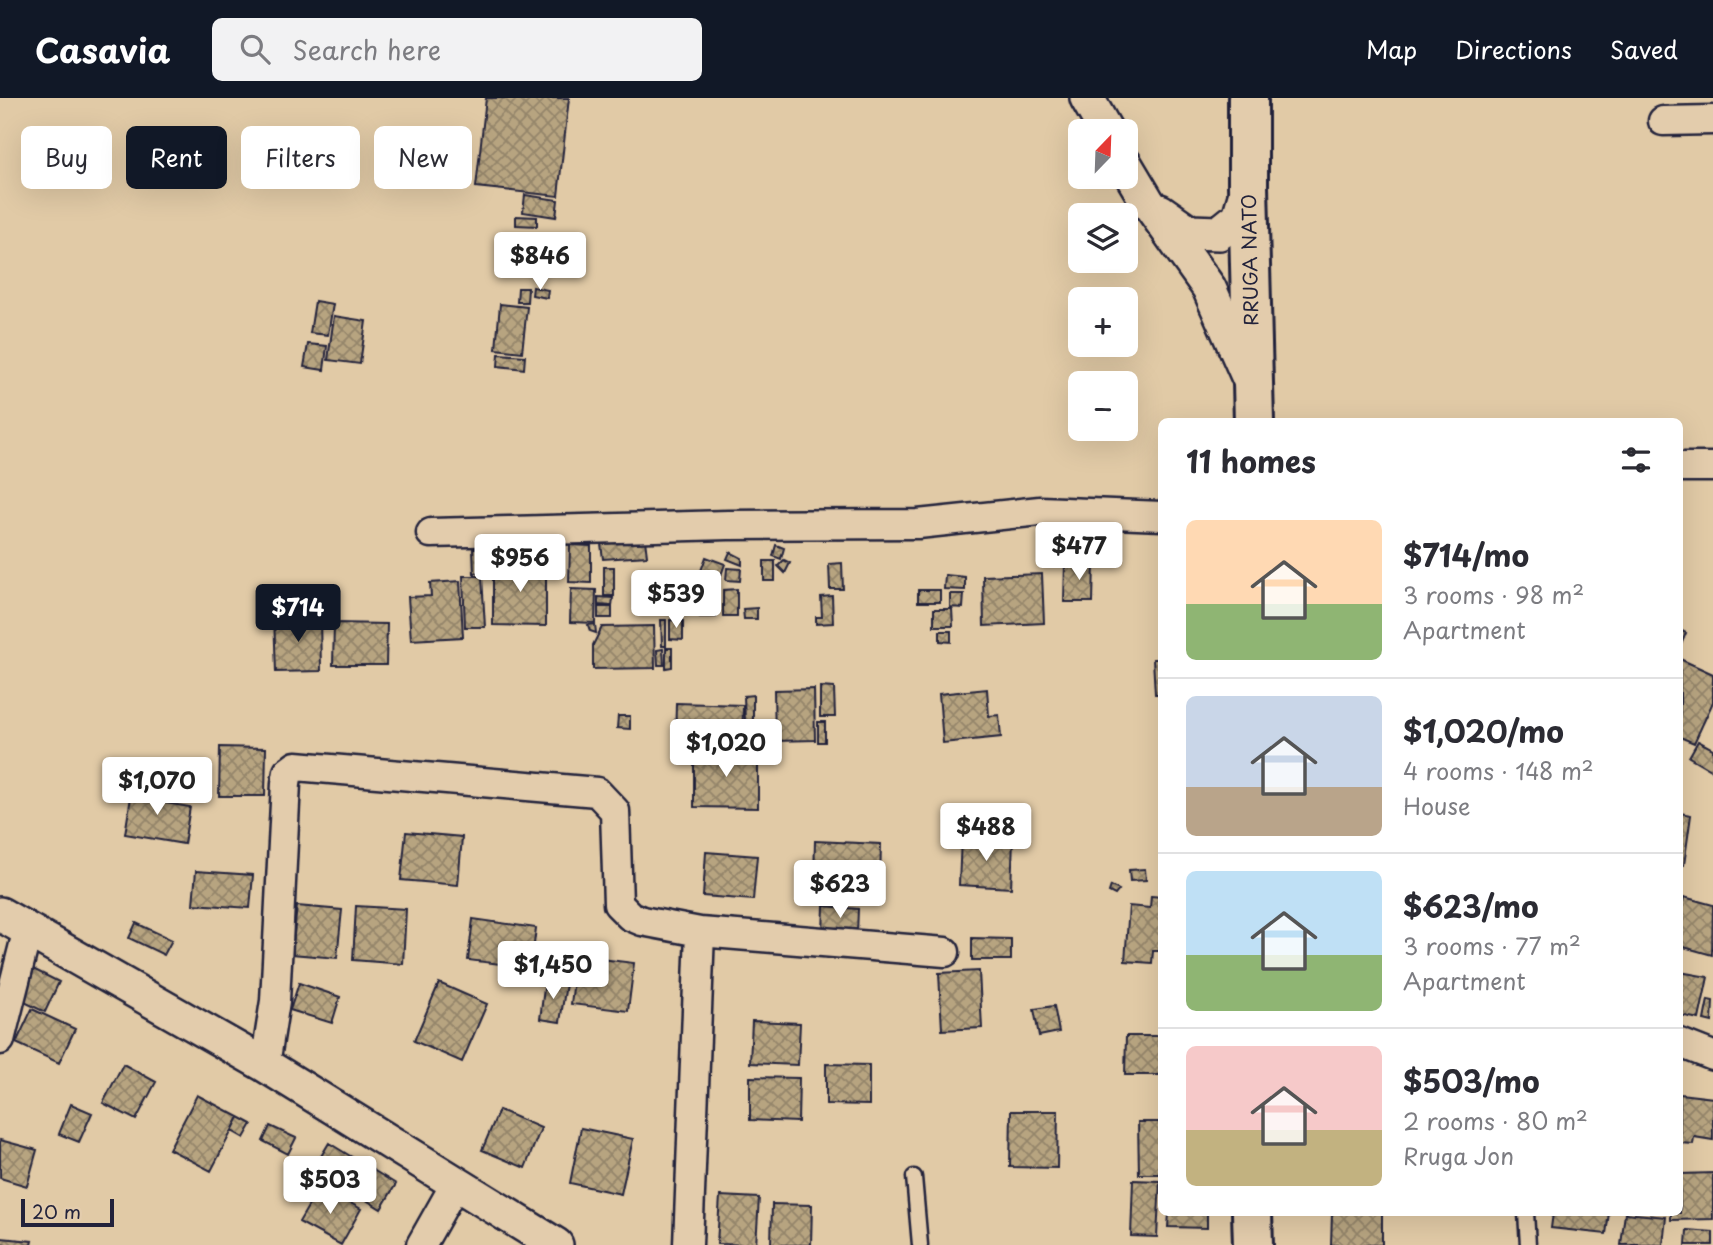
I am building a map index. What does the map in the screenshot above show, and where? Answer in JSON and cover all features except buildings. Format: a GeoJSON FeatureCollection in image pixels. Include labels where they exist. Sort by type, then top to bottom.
{"type":"FeatureCollection","features":[{"type":"Feature","properties":{"kind":"main road","name":"RRUGA NATO"},"geometry":{"type":"LineString","coordinates":[[1248,98],[1254,405]]}},
{"type":"Feature","properties":{"kind":"main road"},"geometry":{"type":"LineString","coordinates":[[1252,1216],[1253,1245]]}},
{"type":"Feature","properties":{"kind":"street"},"geometry":{"type":"LineString","coordinates":[[1087,98],[1099,119]]}},
{"type":"Feature","properties":{"kind":"street"},"geometry":{"type":"LineString","coordinates":[[1663,121],[1713,120]]}},
{"type":"Feature","properties":{"kind":"street"},"geometry":{"type":"LineString","coordinates":[[1138,186],[1209,288],[1254,405]]}},
{"type":"Feature","properties":{"kind":"street"},"geometry":{"type":"LineString","coordinates":[[1147,201],[1190,232],[1219,233],[1240,217],[1248,186]]}},
{"type":"Feature","properties":{"kind":"street"},"geometry":{"type":"LineString","coordinates":[[1683,467],[1713,467]]}},
{"type":"Feature","properties":{"kind":"street"},"geometry":{"type":"LineString","coordinates":[[432,533],[729,525],[918,524],[1040,511],[1158,516]]}},
{"type":"Feature","properties":{"kind":"street"},"geometry":{"type":"LineString","coordinates":[[265,1065],[275,1001],[286,783],[288,772],[296,766],[597,792],[615,811],[618,904],[629,916],[700,932],[945,952]]}},
{"type":"Feature","properties":{"kind":"street"},"geometry":{"type":"LineString","coordinates":[[0,1040],[14,921],[265,1065],[555,1245]]}},
{"type":"Feature","properties":{"kind":"street"},"geometry":{"type":"LineString","coordinates":[[688,1245],[700,932]]}},
{"type":"Feature","properties":{"kind":"street"},"geometry":{"type":"LineString","coordinates":[[1683,1044],[1713,1056]]}},
{"type":"Feature","properties":{"kind":"street"},"geometry":{"type":"LineString","coordinates":[[421,1245],[456,1182]]}},
{"type":"Feature","properties":{"kind":"lane"},"geometry":{"type":"LineString","coordinates":[[914,1177],[920,1245]]}},
{"type":"Feature","properties":{"kind":"lane"},"geometry":{"type":"LineString","coordinates":[[1526,1216],[1528,1245]]}}]}
